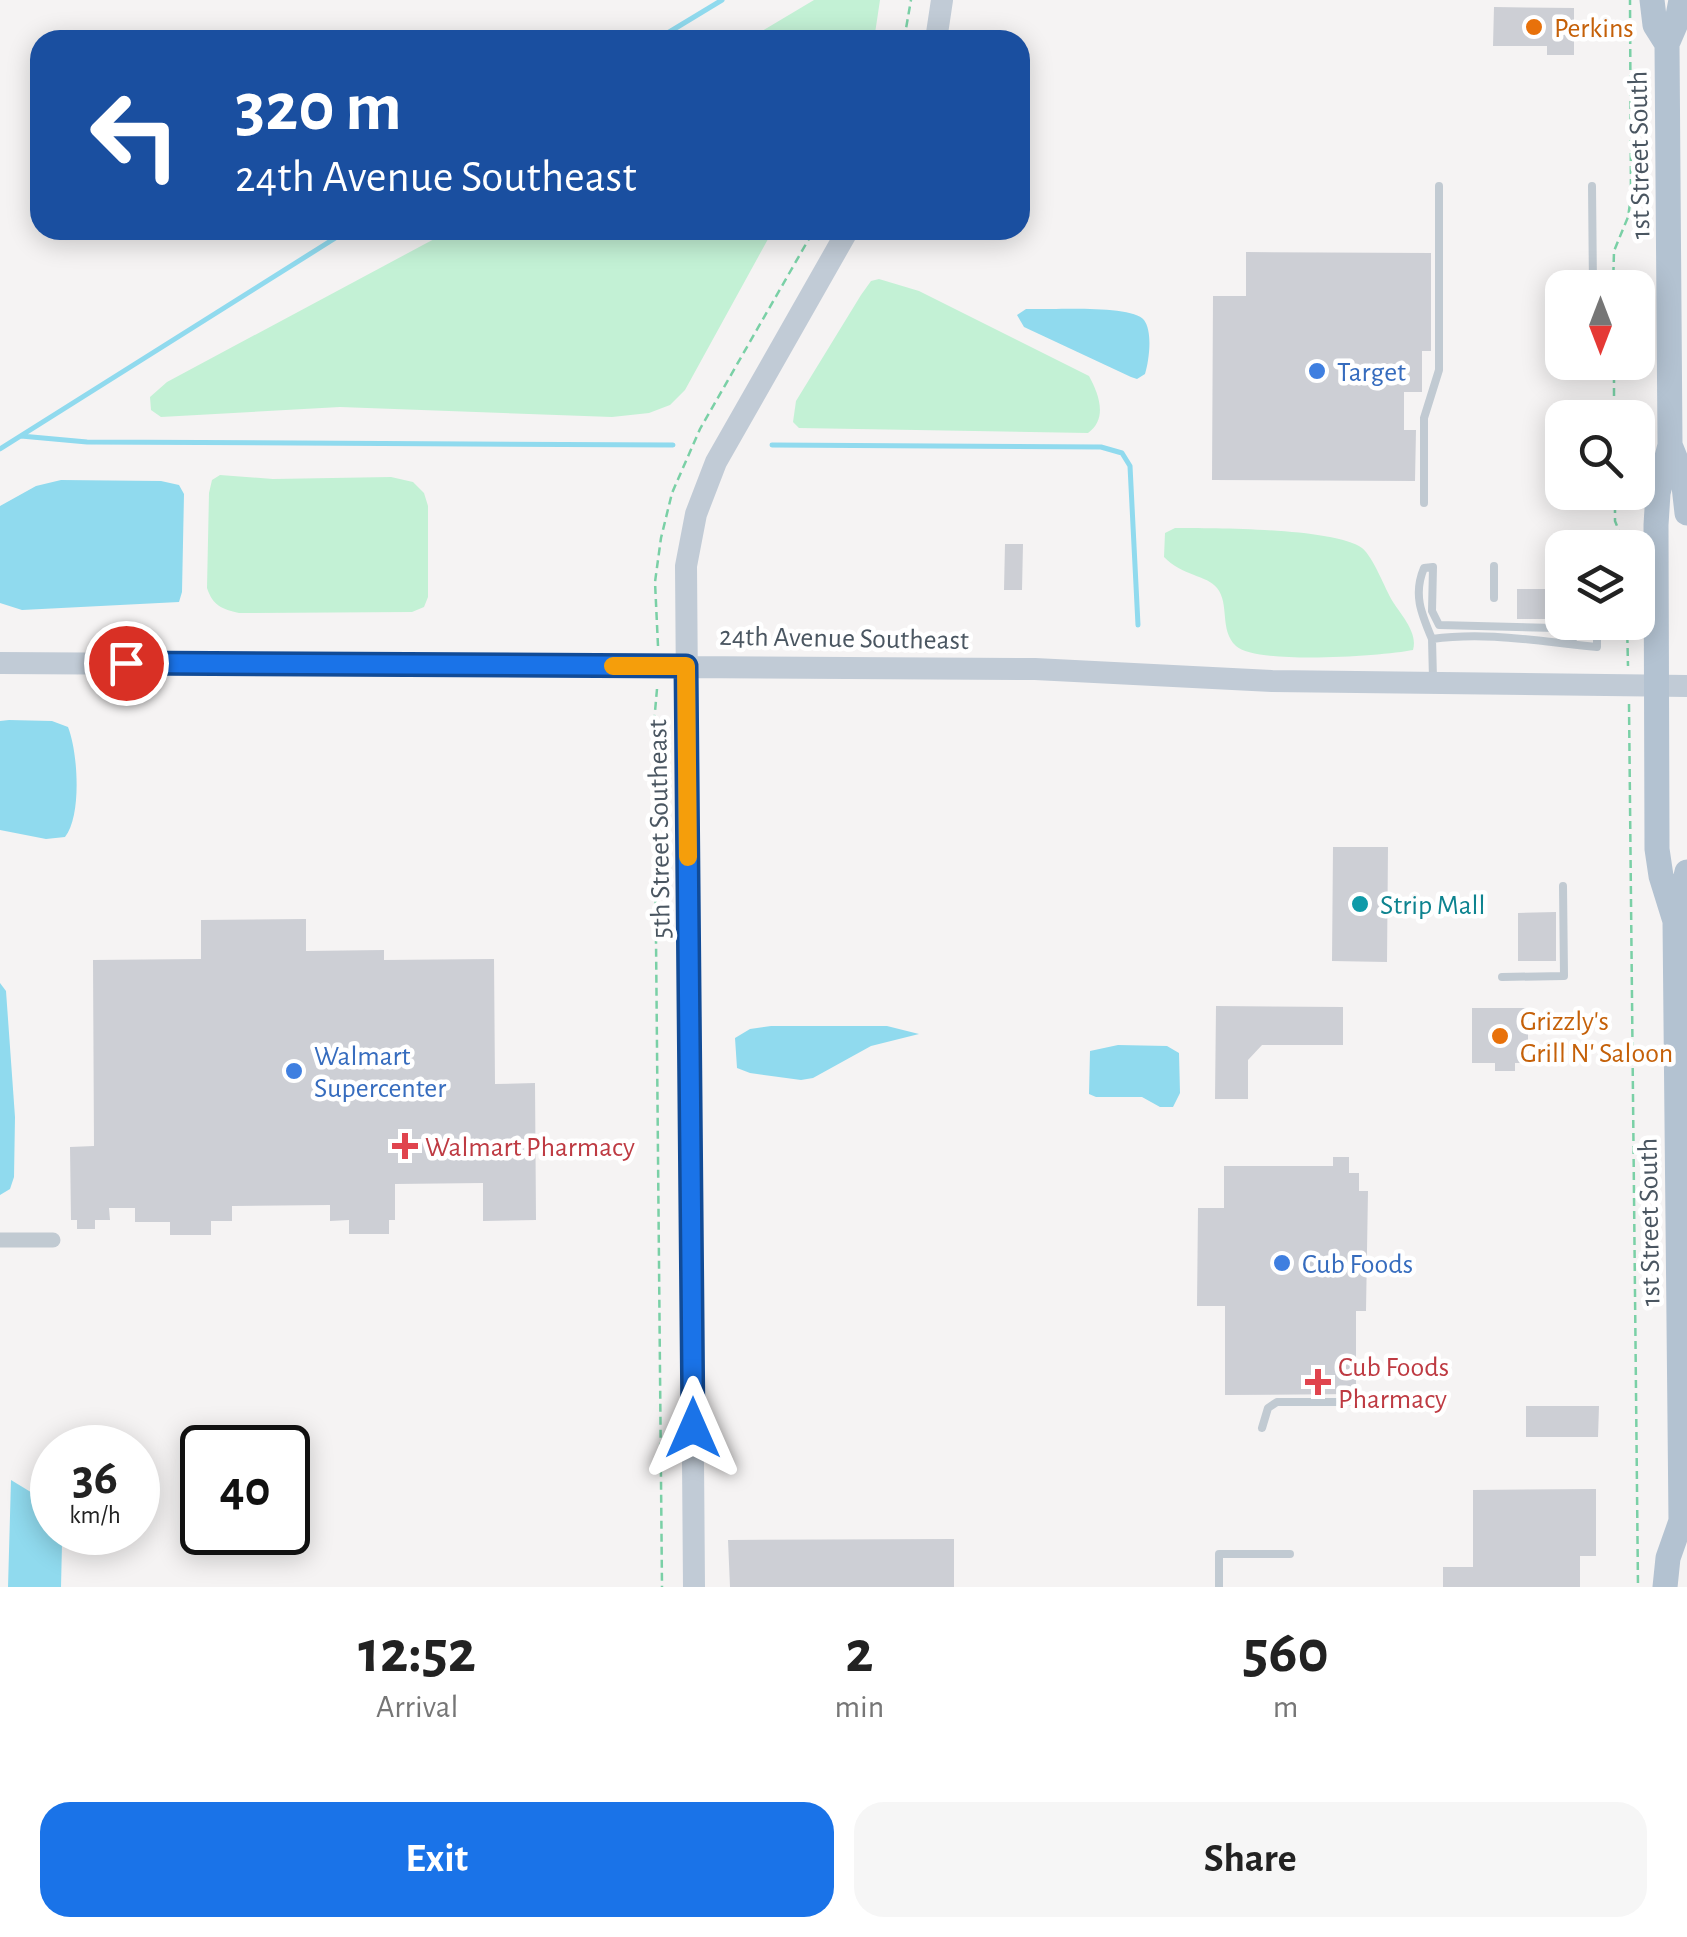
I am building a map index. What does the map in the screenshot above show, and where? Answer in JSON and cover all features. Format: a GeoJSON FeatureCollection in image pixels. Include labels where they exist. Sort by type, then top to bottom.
{"type":"FeatureCollection","features":[{"type":"Feature","properties":{"kind":"main road","name":"1st Street South"},"geometry":{"type":"LineString","coordinates":[[1652,0],[1654,25],[1667,44],[1678,124],[1679,445],[1687,513]]}},
{"type":"Feature","properties":{"kind":"main road","name":"1st Street South"},"geometry":{"type":"LineString","coordinates":[[1667,44],[1681,0]]}},
{"type":"Feature","properties":{"kind":"main road","name":"1st Street South"},"geometry":{"type":"LineString","coordinates":[[1679,445],[1657,505],[1656,687],[1657,849],[1661,876],[1681,921]]}},
{"type":"Feature","properties":{"kind":"main road","name":"1st Street South"},"geometry":{"type":"LineString","coordinates":[[1666,1587],[1668,1558],[1684,1529],[1681,921],[1687,872]]}},
{"type":"Feature","properties":{"kind":"street"},"geometry":{"type":"LineString","coordinates":[[938,30],[942,0]]}},
{"type":"Feature","properties":{"kind":"street","name":"5th Street Southeast"},"geometry":{"type":"LineString","coordinates":[[694,1587],[686,566],[702,496],[727,440],[842,240]]}},
{"type":"Feature","properties":{"kind":"street","name":"24th Avenue Southeast"},"geometry":{"type":"LineString","coordinates":[[0,663],[1035,669],[1272,682],[1687,686]]}},
{"type":"Feature","properties":{"kind":"street"},"geometry":{"type":"LineString","coordinates":[[0,1240],[53,1240]]}},
{"type":"Feature","properties":{"kind":"lane"},"geometry":{"type":"LineString","coordinates":[[1424,504],[1424,418],[1439,370],[1440,186]]}},
{"type":"Feature","properties":{"kind":"lane"},"geometry":{"type":"LineString","coordinates":[[1592,186],[1593,270]]}},
{"type":"Feature","properties":{"kind":"lane"},"geometry":{"type":"LineString","coordinates":[[1494,566],[1494,598]]}},
{"type":"Feature","properties":{"kind":"lane"},"geometry":{"type":"LineString","coordinates":[[1434,684],[1432,639],[1416,585],[1424,568],[1433,567],[1432,611],[1439,625],[1556,628],[1576,645]]}},
{"type":"Feature","properties":{"kind":"lane"},"geometry":{"type":"LineString","coordinates":[[1418,597],[1432,598]]}},
{"type":"Feature","properties":{"kind":"lane"},"geometry":{"type":"LineString","coordinates":[[1432,639],[1467,634],[1597,647],[1597,640]]}},
{"type":"Feature","properties":{"kind":"lane"},"geometry":{"type":"LineString","coordinates":[[1502,978],[1564,976],[1563,886]]}},
{"type":"Feature","properties":{"kind":"lane"},"geometry":{"type":"LineString","coordinates":[[1262,1428],[1268,1408],[1277,1402],[1380,1402]]}},
{"type":"Feature","properties":{"kind":"lane"},"geometry":{"type":"LineString","coordinates":[[1218,1587],[1219,1554],[1290,1554]]}},
{"type":"Feature","properties":{"kind":"path"},"geometry":{"type":"LineString","coordinates":[[906,30],[912,0]]}},
{"type":"Feature","properties":{"kind":"path"},"geometry":{"type":"LineString","coordinates":[[1613,270],[1614,251],[1628,217],[1631,197],[1630,0]]}},
{"type":"Feature","properties":{"kind":"path"},"geometry":{"type":"LineString","coordinates":[[1627,640],[1638,1587]]}},
{"type":"Feature","properties":{"kind":"green space"},"geometry":{"type":"Polygon","coordinates":[[[814,0],[880,0],[876,30],[764,30],[814,0]]]}},
{"type":"Feature","properties":{"kind":"green space"},"geometry":{"type":"Polygon","coordinates":[[[432,240],[768,240],[685,390],[670,405],[649,413],[612,417],[340,407],[161,417],[151,410],[150,397],[167,382],[432,240]]]}},
{"type":"Feature","properties":{"kind":"green space"},"geometry":{"type":"Polygon","coordinates":[[[879,279],[919,291],[1089,376],[1100,406],[1094,427],[1088,433],[799,428],[793,422],[796,401],[861,295],[871,281],[879,279]]]}},
{"type":"Feature","properties":{"kind":"green space"},"geometry":{"type":"Polygon","coordinates":[[[220,475],[273,479],[391,477],[413,482],[424,493],[428,506],[428,597],[424,607],[412,612],[239,613],[219,606],[207,588],[209,493],[212,480],[220,475]]]}},
{"type":"Feature","properties":{"kind":"green space"},"geometry":{"type":"Polygon","coordinates":[[[1175,528],[1301,533],[1347,541],[1362,548],[1408,625],[1413,650],[1293,657],[1248,652],[1236,646],[1228,632],[1217,588],[1164,557],[1165,533],[1175,528]]]}},
{"type":"Feature","properties":{"kind":"water"},"geometry":{"type":"Polygon","coordinates":[[[1026,309],[1107,310],[1136,315],[1144,320],[1149,332],[1145,374],[1137,379],[1131,377],[1024,327],[1017,315],[1026,309]]]}},
{"type":"Feature","properties":{"kind":"water"},"geometry":{"type":"Polygon","coordinates":[[[61,480],[161,481],[179,485],[184,494],[179,602],[22,610],[0,603],[0,506],[36,486],[61,480]]]}},
{"type":"Feature","properties":{"kind":"water"},"geometry":{"type":"Polygon","coordinates":[[[0,721],[52,721],[68,727],[77,784],[74,814],[65,837],[46,839],[0,830],[0,721]]]}},
{"type":"Feature","properties":{"kind":"water"},"geometry":{"type":"Polygon","coordinates":[[[0,983],[6,991],[15,1117],[14,1177],[10,1189],[0,1195],[0,983]]]}},
{"type":"Feature","properties":{"kind":"water"},"geometry":{"type":"Polygon","coordinates":[[[887,1026],[919,1034],[871,1046],[813,1078],[801,1080],[737,1068],[735,1038],[750,1029],[887,1026]]]}},
{"type":"Feature","properties":{"kind":"water"},"geometry":{"type":"Polygon","coordinates":[[[1118,1045],[1167,1046],[1179,1053],[1180,1093],[1173,1107],[1160,1107],[1142,1097],[1089,1094],[1090,1051],[1118,1045]]]}},
{"type":"Feature","properties":{"kind":"water"},"geometry":{"type":"Polygon","coordinates":[[[11,1480],[30,1492],[30,1555],[62,1555],[61,1587],[8,1587],[11,1480]]]}},
{"type":"Feature","properties":{"kind":"building","name":"Perkins"},"geometry":{"type":"Polygon","coordinates":[[[1494,7],[1574,8],[1574,55],[1547,55],[1547,46],[1493,46],[1494,7]]]}},
{"type":"Feature","properties":{"kind":"building","name":"Target"},"geometry":{"type":"Polygon","coordinates":[[[1246,252],[1431,253],[1431,351],[1422,351],[1422,392],[1404,392],[1404,430],[1416,430],[1415,481],[1212,480],[1213,296],[1246,296],[1246,252]]]}},
{"type":"Feature","properties":{"kind":"building"},"geometry":{"type":"Polygon","coordinates":[[[1005,544],[1023,544],[1022,590],[1004,590],[1005,544]]]}},
{"type":"Feature","properties":{"kind":"building"},"geometry":{"type":"Polygon","coordinates":[[[1517,589],[1545,589],[1545,619],[1517,619],[1517,589]]]}},
{"type":"Feature","properties":{"kind":"building","name":"Strip Mall"},"geometry":{"type":"Polygon","coordinates":[[[1333,847],[1388,847],[1387,962],[1332,961],[1333,847]]]}},
{"type":"Feature","properties":{"kind":"building"},"geometry":{"type":"Polygon","coordinates":[[[1556,912],[1556,961],[1518,961],[1518,913],[1556,912]]]}},
{"type":"Feature","properties":{"kind":"building","name":"Walmart Supercenter"},"geometry":{"type":"Polygon","coordinates":[[[306,919],[306,951],[384,950],[384,960],[494,959],[495,1084],[535,1083],[536,1220],[483,1221],[483,1183],[395,1184],[395,1220],[389,1220],[389,1234],[349,1234],[349,1220],[330,1221],[330,1205],[232,1206],[232,1221],[211,1221],[211,1235],[170,1235],[170,1222],[135,1222],[135,1208],[109,1208],[110,1220],[95,1220],[95,1229],[77,1229],[77,1220],[71,1220],[70,1147],[94,1146],[93,960],[201,959],[201,920],[306,919]]]}},
{"type":"Feature","properties":{"kind":"building"},"geometry":{"type":"Polygon","coordinates":[[[1216,1006],[1343,1007],[1343,1045],[1262,1045],[1248,1060],[1248,1099],[1215,1099],[1216,1006]]]}},
{"type":"Feature","properties":{"kind":"building","name":"Grizzly's Grill N' Saloon"},"geometry":{"type":"Polygon","coordinates":[[[1472,1008],[1528,1008],[1528,1063],[1515,1063],[1515,1071],[1495,1071],[1495,1063],[1472,1063],[1472,1008]]]}},
{"type":"Feature","properties":{"kind":"building","name":"Cub Foods"},"geometry":{"type":"Polygon","coordinates":[[[1333,1157],[1349,1157],[1349,1173],[1359,1173],[1359,1191],[1368,1191],[1366,1311],[1356,1311],[1356,1394],[1225,1395],[1225,1306],[1197,1306],[1198,1208],[1224,1208],[1224,1166],[1333,1166],[1333,1157]]]}},
{"type":"Feature","properties":{"kind":"building"},"geometry":{"type":"Polygon","coordinates":[[[1526,1406],[1599,1406],[1598,1437],[1526,1437],[1526,1406]]]}},
{"type":"Feature","properties":{"kind":"building"},"geometry":{"type":"Polygon","coordinates":[[[1596,1489],[1596,1556],[1580,1556],[1580,1587],[1443,1587],[1443,1567],[1473,1567],[1473,1490],[1596,1489]]]}},
{"type":"Feature","properties":{"kind":"building"},"geometry":{"type":"Polygon","coordinates":[[[954,1539],[954,1587],[730,1587],[728,1540],[954,1539]]]}},
{"type":"Feature","properties":{"kind":"waterway"},"geometry":{"type":"LineString","coordinates":[[672,30],[722,0]]}},
{"type":"Feature","properties":{"kind":"waterway"},"geometry":{"type":"LineString","coordinates":[[0,449],[332,240]]}},
{"type":"Feature","properties":{"kind":"waterway"},"geometry":{"type":"LineString","coordinates":[[21,436],[87,442],[673,445]]}},
{"type":"Feature","properties":{"kind":"waterway"},"geometry":{"type":"LineString","coordinates":[[772,445],[1101,447],[1122,453],[1130,466],[1138,625]]}},
{"type":"Feature","properties":{"kind":"slow traffic"},"geometry":{"type":"LineString","coordinates":[[613,666],[686,666],[688,857]]}},
{"type":"Feature","properties":{"kind":"place","name":"Perkins"},"geometry":{"type":"Point","coordinates":[1534,27]}},
{"type":"Feature","properties":{"kind":"place","name":"Target"},"geometry":{"type":"Point","coordinates":[1317,371]}},
{"type":"Feature","properties":{"kind":"place","name":"Strip Mall"},"geometry":{"type":"Point","coordinates":[1360,904]}},
{"type":"Feature","properties":{"kind":"place","name":"Grizzly's Grill N' Saloon"},"geometry":{"type":"Point","coordinates":[1500,1036]}},
{"type":"Feature","properties":{"kind":"place","name":"Walmart Supercenter"},"geometry":{"type":"Point","coordinates":[294,1071]}},
{"type":"Feature","properties":{"kind":"place","name":"Walmart Pharmacy"},"geometry":{"type":"Point","coordinates":[405,1146]}},
{"type":"Feature","properties":{"kind":"place","name":"Cub Foods"},"geometry":{"type":"Point","coordinates":[1282,1263]}},
{"type":"Feature","properties":{"kind":"place","name":"Cub Foods Pharmacy"},"geometry":{"type":"Point","coordinates":[1318,1382]}},
{"type":"Feature","properties":{"kind":"route"},"geometry":{"type":"LineString","coordinates":[[126,663],[686,666],[693,1428]]}}]}
